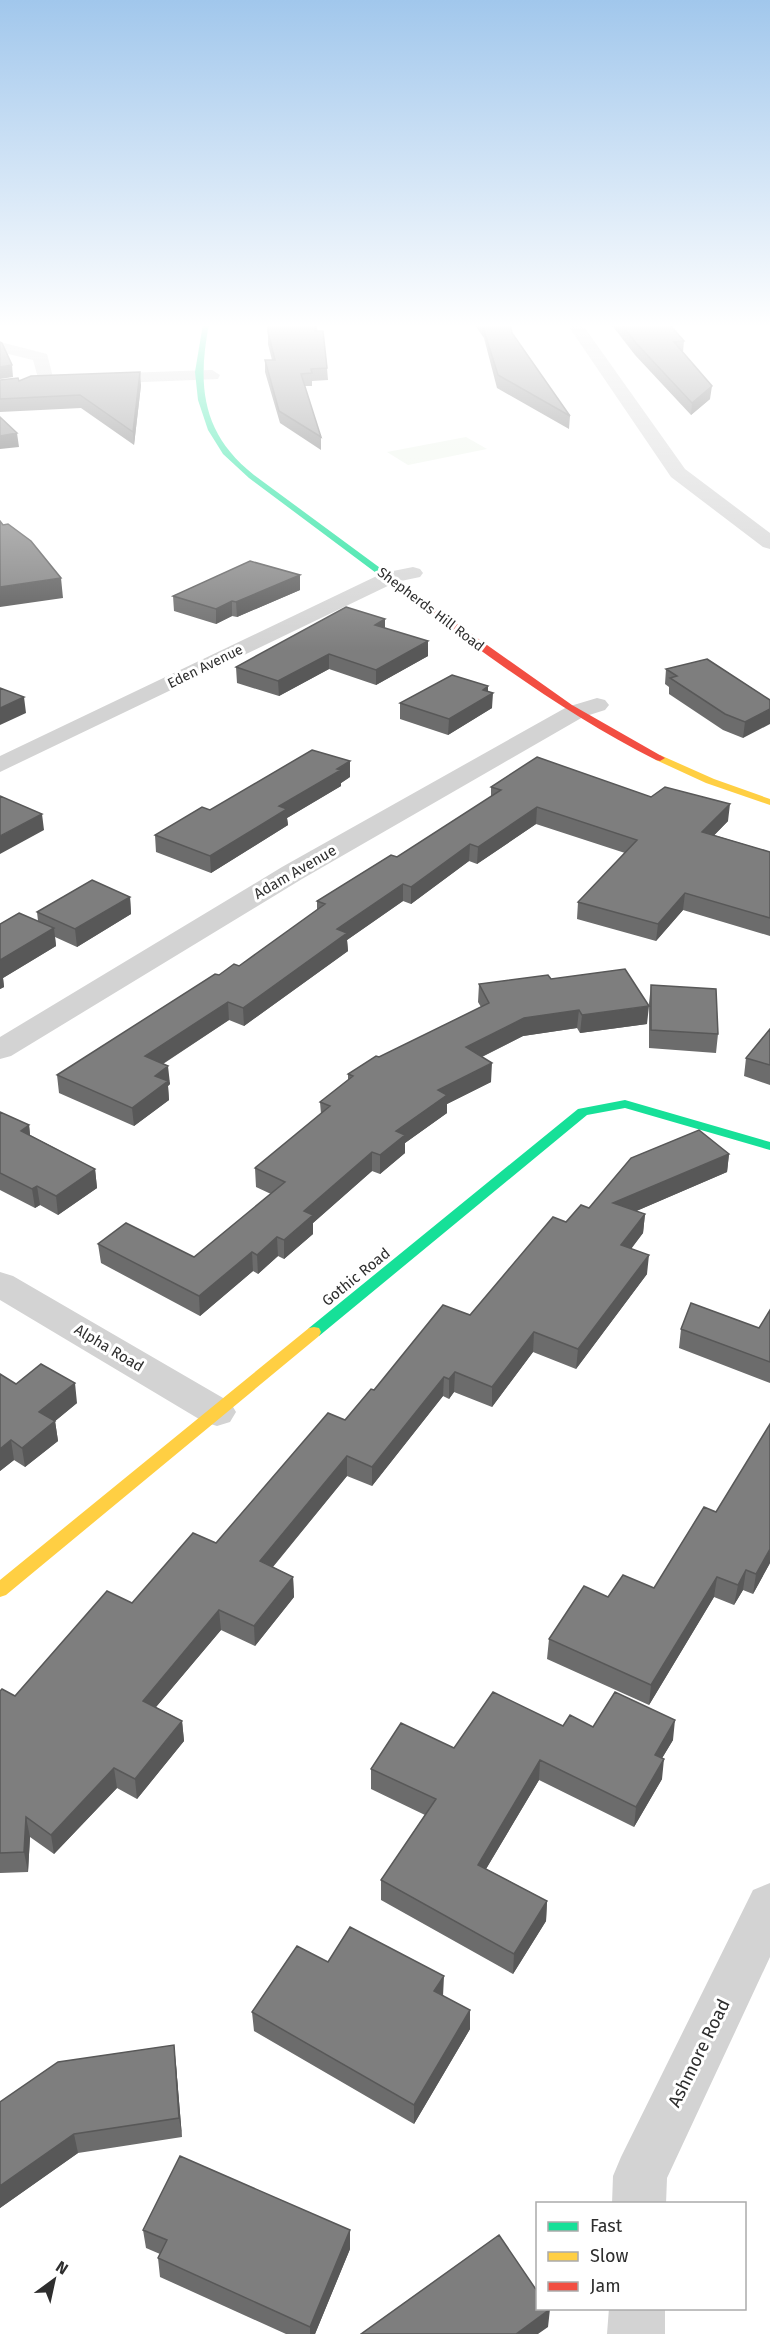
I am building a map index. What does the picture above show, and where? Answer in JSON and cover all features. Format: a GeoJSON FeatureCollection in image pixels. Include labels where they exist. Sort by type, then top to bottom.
{"type":"FeatureCollection","features":[{"type":"Feature","properties":{"kind":"main road","name":"Shepherds Hill Road"},"geometry":{"type":"LineString","coordinates":[[214,433],[223,449],[257,480],[393,569],[475,643],[589,706],[644,752],[744,794],[770,802]]}},
{"type":"Feature","properties":{"kind":"main road","name":"Gothic Road"},"geometry":{"type":"LineString","coordinates":[[0,1590],[583,1112],[625,1104],[770,1146]]}},
{"type":"Feature","properties":{"kind":"street"},"geometry":{"type":"LineString","coordinates":[[650,433],[678,473],[769,541]]}},
{"type":"Feature","properties":{"kind":"street","name":"Eden Avenue"},"geometry":{"type":"LineString","coordinates":[[0,765],[393,569],[418,577]]}},
{"type":"Feature","properties":{"kind":"street","name":"Adam Avenue"},"geometry":{"type":"LineString","coordinates":[[0,1050],[292,873],[589,706]]}},
{"type":"Feature","properties":{"kind":"street","name":"Alpha Road"},"geometry":{"type":"LineString","coordinates":[[0,1284],[217,1412]]}},
{"type":"Feature","properties":{"kind":"street","name":"Ashmore Road"},"geometry":{"type":"LineString","coordinates":[[639,2202],[640,2176],[770,1905]]}},
{"type":"Feature","properties":{"kind":"street"},"geometry":{"type":"LineString","coordinates":[[636,2310],[636,2334]]}},
{"type":"Feature","properties":{"kind":"shaded area"},"geometry":{"type":"Polygon","coordinates":[[[466,437],[487,449],[408,465],[387,452],[466,437]]]}},
{"type":"Feature","properties":{"kind":"building"},"geometry":{"type":"Polygon","coordinates":[[[0,433],[17,433],[0,436],[0,433]]]}},
{"type":"Feature","properties":{"kind":"building"},"geometry":{"type":"Polygon","coordinates":[[[0,521],[3,525],[8,524],[31,541],[61,578],[0,587],[0,521]]]}},
{"type":"Feature","properties":{"kind":"building"},"geometry":{"type":"Polygon","coordinates":[[[250,561],[300,575],[216,609],[173,596],[250,561]]]}},
{"type":"Feature","properties":{"kind":"building"},"geometry":{"type":"Polygon","coordinates":[[[346,607],[385,619],[375,625],[428,641],[376,670],[329,654],[278,681],[236,667],[346,607]]]}},
{"type":"Feature","properties":{"kind":"building"},"geometry":{"type":"Polygon","coordinates":[[[707,659],[770,700],[770,709],[745,722],[725,714],[670,678],[677,676],[666,669],[707,659]]]}},
{"type":"Feature","properties":{"kind":"building"},"geometry":{"type":"Polygon","coordinates":[[[452,675],[488,686],[483,690],[493,693],[449,719],[400,703],[452,675]]]}},
{"type":"Feature","properties":{"kind":"building"},"geometry":{"type":"Polygon","coordinates":[[[0,688],[24,697],[0,708],[0,688]]]}},
{"type":"Feature","properties":{"kind":"building"},"geometry":{"type":"Polygon","coordinates":[[[312,750],[350,761],[337,769],[341,770],[279,806],[287,809],[210,856],[155,835],[202,807],[210,810],[312,750]]]}},
{"type":"Feature","properties":{"kind":"building"},"geometry":{"type":"Polygon","coordinates":[[[537,757],[651,797],[665,787],[730,804],[702,832],[770,852],[770,918],[685,893],[658,924],[578,902],[637,840],[537,807],[478,847],[470,844],[411,887],[403,884],[337,929],[347,933],[243,1008],[228,1002],[145,1056],[168,1066],[155,1076],[168,1081],[132,1108],[57,1075],[215,974],[219,975],[234,964],[239,966],[325,904],[317,901],[391,855],[397,857],[501,790],[491,787],[537,757]]]}},
{"type":"Feature","properties":{"kind":"building"},"geometry":{"type":"Polygon","coordinates":[[[0,796],[42,814],[0,836],[0,796]]]}},
{"type":"Feature","properties":{"kind":"building"},"geometry":{"type":"Polygon","coordinates":[[[92,880],[130,897],[75,929],[37,912],[92,880]]]}},
{"type":"Feature","properties":{"kind":"building"},"geometry":{"type":"Polygon","coordinates":[[[19,913],[54,928],[0,960],[0,924],[19,913]]]}},
{"type":"Feature","properties":{"kind":"building"},"geometry":{"type":"Polygon","coordinates":[[[625,969],[649,1006],[582,1015],[579,1010],[524,1018],[466,1047],[492,1063],[438,1090],[447,1095],[396,1131],[405,1135],[380,1155],[372,1152],[304,1211],[313,1215],[284,1240],[277,1237],[257,1255],[252,1252],[199,1296],[98,1244],[126,1223],[194,1257],[285,1182],[255,1168],[330,1106],[320,1102],[353,1076],[348,1074],[376,1056],[379,1057],[489,1003],[479,984],[548,975],[551,979],[625,969]]]}},
{"type":"Feature","properties":{"kind":"building"},"geometry":{"type":"Polygon","coordinates":[[[651,985],[716,989],[718,1034],[651,1030],[651,985]]]}},
{"type":"Feature","properties":{"kind":"building"},"geometry":{"type":"Polygon","coordinates":[[[770,1029],[770,1065],[746,1058],[770,1029]]]}},
{"type":"Feature","properties":{"kind":"building"},"geometry":{"type":"Polygon","coordinates":[[[0,1112],[29,1125],[21,1131],[95,1169],[56,1196],[37,1186],[32,1189],[0,1173],[0,1112]]]}},
{"type":"Feature","properties":{"kind":"building"},"geometry":{"type":"Polygon","coordinates":[[[699,1130],[729,1154],[613,1203],[645,1214],[621,1245],[649,1255],[578,1349],[534,1332],[492,1387],[455,1372],[449,1379],[444,1377],[372,1467],[347,1456],[260,1561],[293,1577],[254,1626],[219,1610],[143,1701],[182,1721],[135,1779],[114,1768],[51,1835],[26,1817],[24,1852],[0,1853],[0,1691],[2,1689],[15,1696],[107,1591],[132,1603],[193,1533],[216,1543],[328,1413],[345,1420],[371,1389],[374,1390],[443,1305],[470,1315],[553,1217],[566,1222],[581,1205],[589,1208],[631,1158],[699,1130]]]}},
{"type":"Feature","properties":{"kind":"building"},"geometry":{"type":"Polygon","coordinates":[[[691,1303],[759,1328],[770,1310],[770,1362],[681,1329],[691,1303]]]}},
{"type":"Feature","properties":{"kind":"building"},"geometry":{"type":"Polygon","coordinates":[[[41,1364],[75,1383],[39,1412],[55,1421],[22,1448],[11,1440],[0,1449],[0,1374],[16,1384],[41,1364]]]}},
{"type":"Feature","properties":{"kind":"building"},"geometry":{"type":"Polygon","coordinates":[[[770,1424],[770,1549],[756,1574],[746,1570],[738,1585],[717,1577],[651,1685],[549,1639],[584,1586],[608,1597],[623,1575],[654,1588],[704,1507],[716,1512],[770,1424]]]}},
{"type":"Feature","properties":{"kind":"building"},"geometry":{"type":"Polygon","coordinates":[[[493,1692],[563,1726],[570,1715],[593,1727],[615,1692],[675,1720],[655,1755],[664,1759],[636,1807],[540,1760],[478,1865],[547,1901],[514,1954],[381,1880],[436,1799],[371,1769],[401,1723],[454,1748],[493,1692]]]}},
{"type":"Feature","properties":{"kind":"building"},"geometry":{"type":"Polygon","coordinates":[[[350,1927],[444,1976],[434,1991],[470,2010],[414,2105],[252,2012],[297,1946],[328,1962],[350,1927]]]}},
{"type":"Feature","properties":{"kind":"building"},"geometry":{"type":"Polygon","coordinates":[[[174,2045],[179,2118],[74,2134],[0,2186],[0,2102],[58,2062],[174,2045]]]}},
{"type":"Feature","properties":{"kind":"building"},"geometry":{"type":"Polygon","coordinates":[[[180,2156],[350,2230],[310,2327],[158,2258],[167,2240],[143,2230],[180,2156]]]}},
{"type":"Feature","properties":{"kind":"building"},"geometry":{"type":"Polygon","coordinates":[[[499,2235],[536,2290],[536,2310],[549,2310],[516,2334],[361,2334],[499,2235]]]}},
{"type":"Feature","properties":{"kind":"traffic: fast"},"geometry":{"type":"LineString","coordinates":[[214,433],[226,453],[238,465],[426,606]]}},
{"type":"Feature","properties":{"kind":"traffic: fast"},"geometry":{"type":"LineString","coordinates":[[314,1332],[583,1112],[625,1104],[770,1146]]}},
{"type":"Feature","properties":{"kind":"traffic: slow"},"geometry":{"type":"LineString","coordinates":[[660,758],[710,781],[770,802]]}},
{"type":"Feature","properties":{"kind":"traffic: slow"},"geometry":{"type":"LineString","coordinates":[[0,1590],[314,1332]]}},
{"type":"Feature","properties":{"kind":"traffic: jam"},"geometry":{"type":"LineString","coordinates":[[426,606],[510,668],[598,726],[660,758]]}}]}
